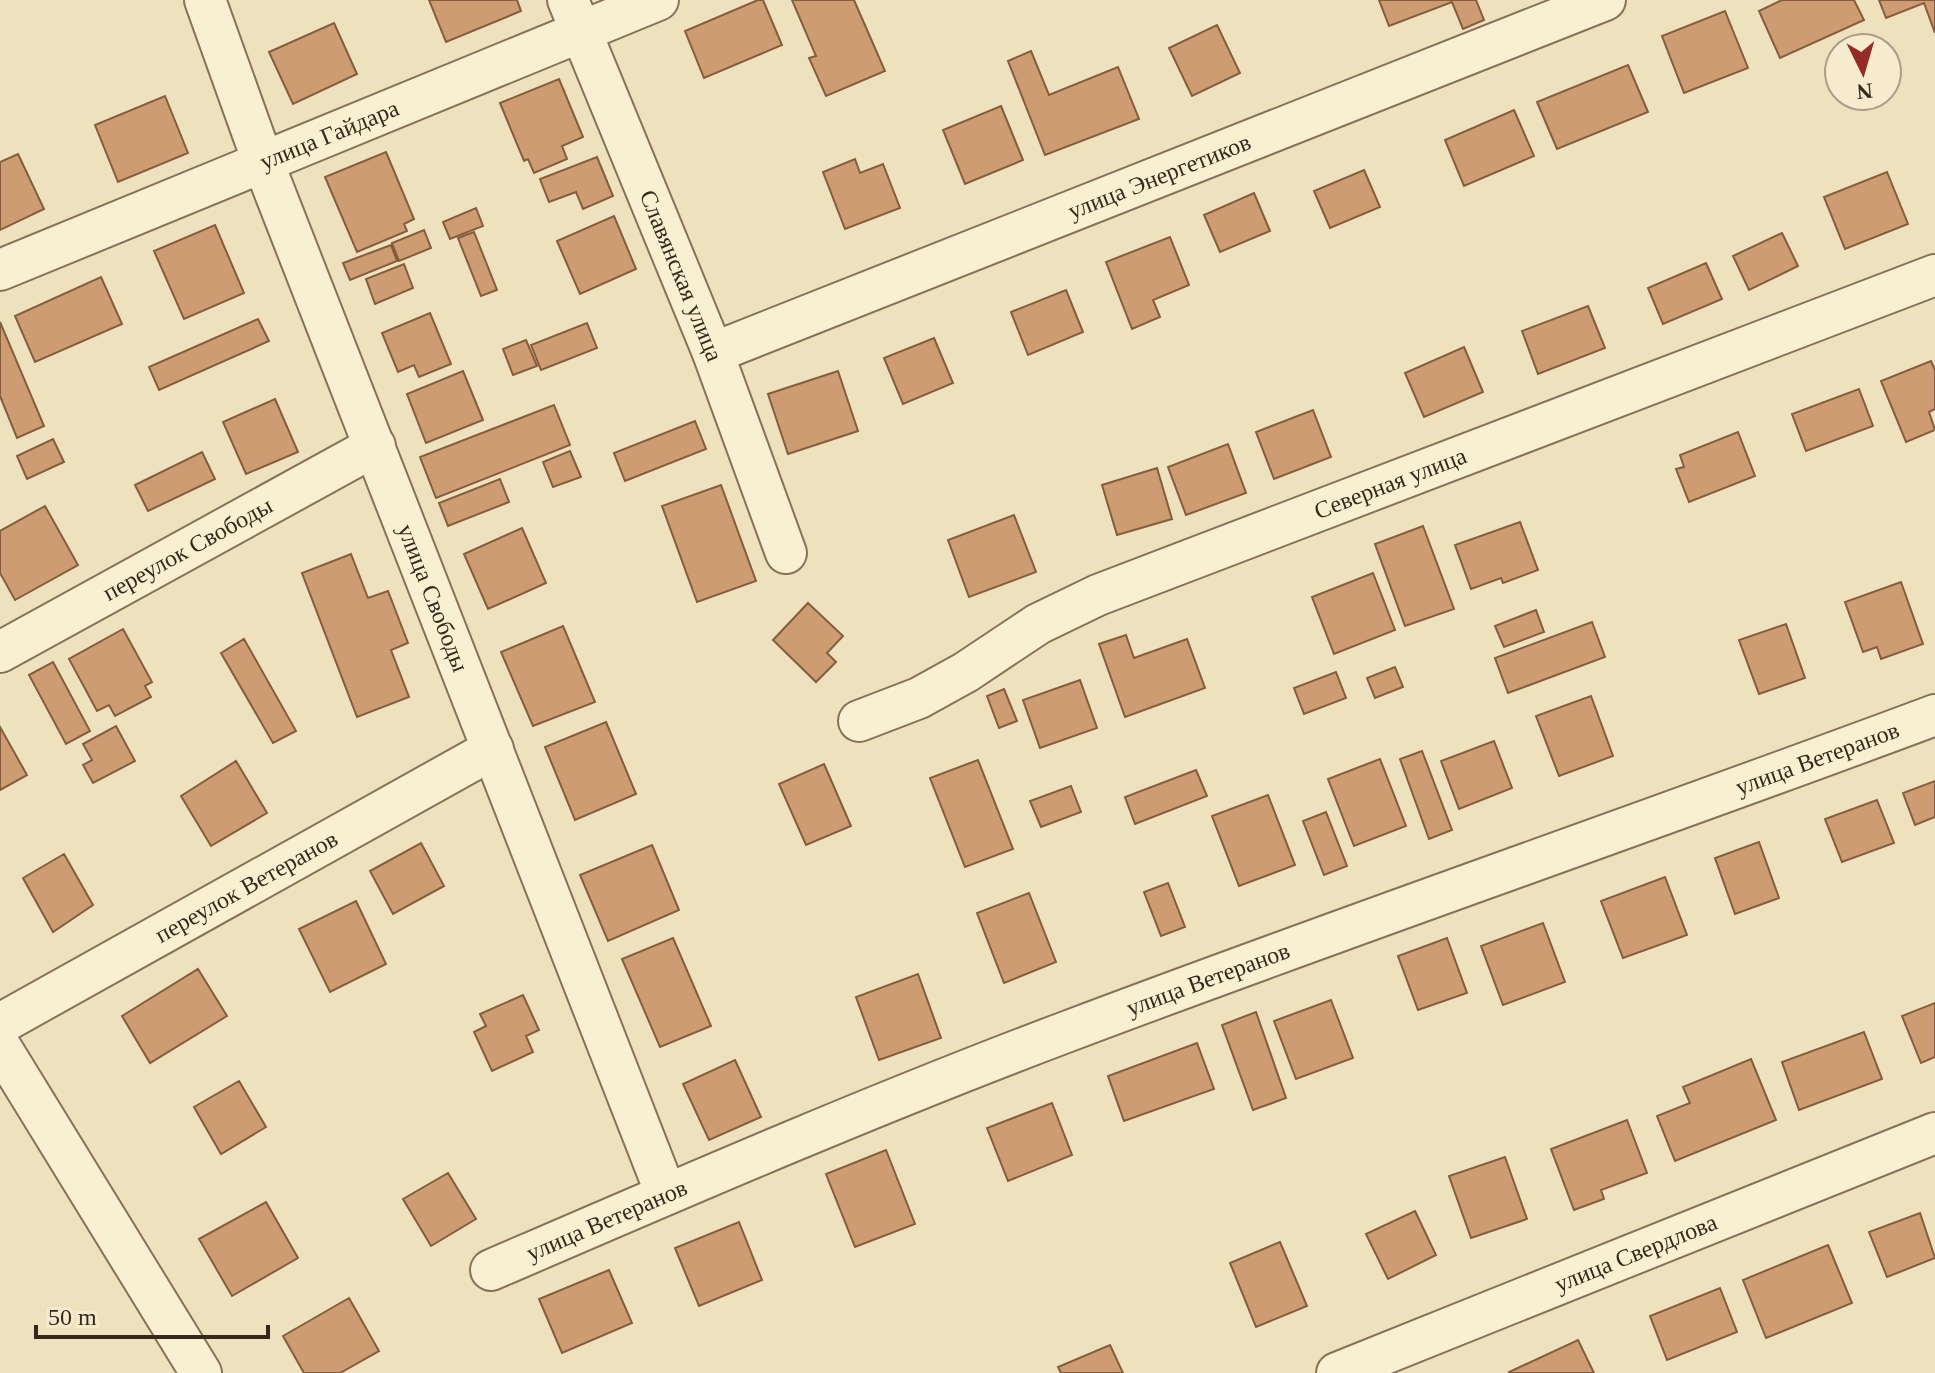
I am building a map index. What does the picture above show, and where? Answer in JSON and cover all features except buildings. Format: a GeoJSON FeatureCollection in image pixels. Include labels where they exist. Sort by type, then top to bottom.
{"type":"FeatureCollection","features":[{"type":"Feature","properties":{"kind":"street","name":"улица Свободы"},"geometry":{"type":"LineString","coordinates":[[205,0],[263,162],[666,1194]]}},
{"type":"Feature","properties":{"kind":"street","name":"улица Гайдара"},"geometry":{"type":"LineString","coordinates":[[0,270],[263,162],[575,16],[658,0]]}},
{"type":"Feature","properties":{"kind":"street","name":"улица Энергетиков"},"geometry":{"type":"LineString","coordinates":[[713,353],[1605,0]]}},
{"type":"Feature","properties":{"kind":"street","name":"Славянская улица"},"geometry":{"type":"LineString","coordinates":[[575,16],[713,353],[786,553]]}},
{"type":"Feature","properties":{"kind":"street","name":"Северная улица"},"geometry":{"type":"LineString","coordinates":[[859,721],[919,698],[966,672],[1038,624],[1098,595],[1935,275]]}},
{"type":"Feature","properties":{"kind":"street","name":"переулок Свободы"},"geometry":{"type":"LineString","coordinates":[[0,652],[375,446]]}},
{"type":"Feature","properties":{"kind":"street","name":"улица Ветеранов"},"geometry":{"type":"LineString","coordinates":[[491,1270],[666,1194],[1067,1031],[1935,715]]}},
{"type":"Feature","properties":{"kind":"street","name":"переулок Ветеранов"},"geometry":{"type":"LineString","coordinates":[[0,1024],[493,749]]}},
{"type":"Feature","properties":{"kind":"street"},"geometry":{"type":"LineString","coordinates":[[0,1046],[201,1373]]}},
{"type":"Feature","properties":{"kind":"street","name":"улица Свердлова"},"geometry":{"type":"LineString","coordinates":[[1337,1373],[1935,1133]]}}]}
